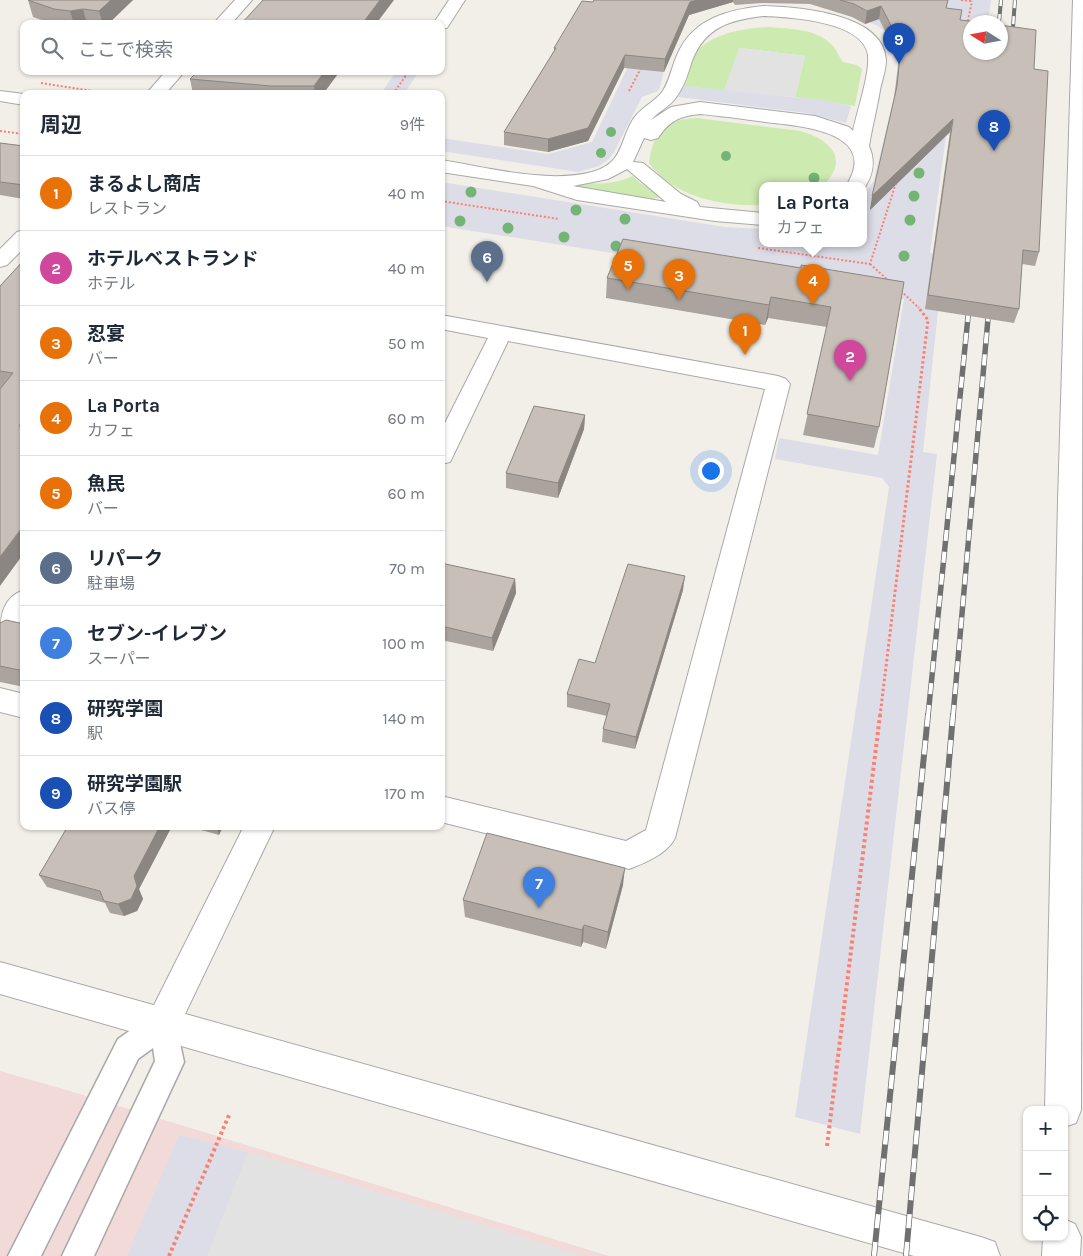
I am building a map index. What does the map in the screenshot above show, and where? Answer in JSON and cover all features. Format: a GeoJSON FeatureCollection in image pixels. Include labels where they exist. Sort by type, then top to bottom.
{"type":"FeatureCollection","features":[{"type":"Feature","properties":{"kind":"street"},"geometry":{"type":"LineString","coordinates":[[225,20],[244,0]]}},
{"type":"Feature","properties":{"kind":"street"},"geometry":{"type":"LineString","coordinates":[[444,20],[457,0]]}},
{"type":"Feature","properties":{"kind":"street"},"geometry":{"type":"LineString","coordinates":[[1063,1106],[1071,491],[1081,0]]}},
{"type":"Feature","properties":{"kind":"street"},"geometry":{"type":"LineString","coordinates":[[592,177],[613,169],[627,157],[642,120],[669,95],[692,41],[699,33],[720,21],[745,13],[782,12],[819,16],[848,26],[866,37],[873,45],[877,60],[859,146]]}},
{"type":"Feature","properties":{"kind":"street"},"geometry":{"type":"LineString","coordinates":[[159,90],[172,75]]}},
{"type":"Feature","properties":{"kind":"street"},"geometry":{"type":"LineString","coordinates":[[0,96],[20,99]]}},
{"type":"Feature","properties":{"kind":"street"},"geometry":{"type":"LineString","coordinates":[[536,181],[592,177],[608,179],[618,177],[636,167],[656,124],[678,111],[700,108],[815,122],[842,131],[859,146],[864,159],[859,182]]}},
{"type":"Feature","properties":{"kind":"street"},"geometry":{"type":"LineString","coordinates":[[445,167],[536,181],[577,194],[715,215],[759,219]]}},
{"type":"Feature","properties":{"kind":"street"},"geometry":{"type":"LineString","coordinates":[[636,167],[674,198],[715,215]]}},
{"type":"Feature","properties":{"kind":"street"},"geometry":{"type":"LineString","coordinates":[[0,262],[20,243]]}},
{"type":"Feature","properties":{"kind":"street"},"geometry":{"type":"LineString","coordinates":[[445,323],[778,384],[659,838],[629,856],[445,810]]}},
{"type":"Feature","properties":{"kind":"street"},"geometry":{"type":"LineString","coordinates":[[445,448],[501,333]]}},
{"type":"Feature","properties":{"kind":"street"},"geometry":{"type":"LineString","coordinates":[[0,634],[20,606]]}},
{"type":"Feature","properties":{"kind":"street"},"geometry":{"type":"LineString","coordinates":[[0,700],[20,705]]}},
{"type":"Feature","properties":{"kind":"street"},"geometry":{"type":"LineString","coordinates":[[162,1025],[258,830]]}},
{"type":"Feature","properties":{"kind":"street"},"geometry":{"type":"LineString","coordinates":[[0,978],[981,1256]]}},
{"type":"Feature","properties":{"kind":"street"},"geometry":{"type":"LineString","coordinates":[[1062,1241],[1062,1256]]}},
{"type":"Feature","properties":{"kind":"lane"},"geometry":{"type":"LineString","coordinates":[[24,1256],[128,1049],[162,1025],[170,1062],[78,1256]]}},
{"type":"Feature","properties":{"kind":"path"},"geometry":{"type":"LineString","coordinates":[[961,0],[972,0]]}},
{"type":"Feature","properties":{"kind":"path"},"geometry":{"type":"LineString","coordinates":[[629,91],[641,67]]}},
{"type":"Feature","properties":{"kind":"path"},"geometry":{"type":"LineString","coordinates":[[396,90],[406,75]]}},
{"type":"Feature","properties":{"kind":"path"},"geometry":{"type":"LineString","coordinates":[[37,83],[85,90]]}},
{"type":"Feature","properties":{"kind":"path"},"geometry":{"type":"LineString","coordinates":[[0,131],[20,134]]}},
{"type":"Feature","properties":{"kind":"path"},"geometry":{"type":"LineString","coordinates":[[826,1146],[928,320],[910,298],[870,264]]}},
{"type":"Feature","properties":{"kind":"path"},"geometry":{"type":"LineString","coordinates":[[169,1256],[229,1116]]}},
{"type":"Feature","properties":{"kind":"shaded area"},"geometry":{"type":"Polygon","coordinates":[[[660,0],[677,16],[660,87],[658,91],[642,97],[609,159],[599,166],[578,172],[445,152],[445,139],[548,154],[592,142],[660,0]]]}},
{"type":"Feature","properties":{"kind":"shaded area"},"geometry":{"type":"Polygon","coordinates":[[[801,0],[991,0],[989,15],[963,15],[964,60],[955,71],[930,253],[944,255],[923,452],[937,454],[860,1134],[795,1117],[889,487],[882,478],[775,459],[779,438],[878,455],[904,299],[445,227],[445,183],[725,227],[759,229],[759,247],[867,247],[867,190],[874,180],[897,84],[900,60],[887,33],[878,26],[801,0]]]}},
{"type":"Feature","properties":{"kind":"shaded area"},"geometry":{"type":"Polygon","coordinates":[[[739,48],[805,56],[795,97],[724,91],[739,48]]]}},
{"type":"Feature","properties":{"kind":"shaded area"},"geometry":{"type":"Polygon","coordinates":[[[393,75],[416,75],[407,90],[384,90],[393,75]]]}},
{"type":"Feature","properties":{"kind":"shaded area"},"geometry":{"type":"Polygon","coordinates":[[[683,86],[822,100],[851,106],[846,123],[806,113],[678,97],[683,86]]]}},
{"type":"Feature","properties":{"kind":"shaded area"},"geometry":{"type":"Polygon","coordinates":[[[0,1071],[70,1091],[609,1256],[0,1256],[0,1071]]]}},
{"type":"Feature","properties":{"kind":"shaded area"},"geometry":{"type":"Polygon","coordinates":[[[179,1135],[248,1152],[207,1256],[127,1256],[179,1135]]]}},
{"type":"Feature","properties":{"kind":"shaded area"},"geometry":{"type":"Polygon","coordinates":[[[248,1152],[583,1256],[207,1256],[248,1152]]]}},
{"type":"Feature","properties":{"kind":"green space"},"geometry":{"type":"Polygon","coordinates":[[[768,27],[802,30],[818,35],[832,45],[843,62],[857,65],[862,69],[855,106],[795,97],[805,56],[740,48],[724,91],[683,86],[690,65],[702,46],[719,36],[739,30],[768,27]]]}},
{"type":"Feature","properties":{"kind":"green space"},"geometry":{"type":"Polygon","coordinates":[[[697,118],[801,131],[812,135],[828,145],[836,159],[835,167],[826,182],[759,182],[759,205],[732,204],[700,198],[671,184],[659,175],[649,163],[654,143],[663,129],[677,121],[697,118]]]}},
{"type":"Feature","properties":{"kind":"green space"},"geometry":{"type":"Polygon","coordinates":[[[633,176],[660,197],[653,199],[576,189],[577,182],[606,183],[633,176]]]}},
{"type":"Feature","properties":{"kind":"building"},"geometry":{"type":"Polygon","coordinates":[[[28,0],[111,0],[99,11],[83,9],[70,11],[54,9],[28,0]]]}},
{"type":"Feature","properties":{"kind":"building"},"geometry":{"type":"Polygon","coordinates":[[[263,0],[380,0],[365,20],[245,20],[263,0]]]}},
{"type":"Feature","properties":{"kind":"building"},"geometry":{"type":"Polygon","coordinates":[[[594,0],[698,0],[690,2],[665,59],[625,55],[588,128],[548,139],[504,132],[556,48],[554,48],[582,1],[593,2],[594,0]]]}},
{"type":"Feature","properties":{"kind":"building"},"geometry":{"type":"Polygon","coordinates":[[[840,0],[948,0],[946,8],[962,10],[960,20],[963,20],[963,60],[1008,60],[1008,26],[1036,30],[1034,69],[1048,71],[1039,252],[1023,250],[1019,309],[928,295],[953,119],[872,196],[897,86],[901,45],[881,6],[867,11],[854,4],[840,0]]]}},
{"type":"Feature","properties":{"kind":"building"},"geometry":{"type":"Polygon","coordinates":[[[194,75],[322,75],[314,86],[271,86],[190,79],[194,75]]]}},
{"type":"Feature","properties":{"kind":"building"},"geometry":{"type":"Polygon","coordinates":[[[0,143],[20,146],[20,184],[0,182],[0,143]]]}},
{"type":"Feature","properties":{"kind":"building"},"geometry":{"type":"Polygon","coordinates":[[[623,239],[801,268],[801,265],[904,282],[879,427],[807,414],[831,307],[771,297],[769,305],[607,278],[623,239]]]}},
{"type":"Feature","properties":{"kind":"building"},"geometry":{"type":"Polygon","coordinates":[[[20,264],[20,530],[0,557],[0,389],[13,373],[0,371],[0,286],[20,264]]]}},
{"type":"Feature","properties":{"kind":"building"},"geometry":{"type":"Polygon","coordinates":[[[534,406],[585,415],[558,483],[506,473],[534,406]]]}},
{"type":"Feature","properties":{"kind":"building"},"geometry":{"type":"Polygon","coordinates":[[[445,564],[515,579],[492,638],[445,627],[445,564]]]}},
{"type":"Feature","properties":{"kind":"building"},"geometry":{"type":"Polygon","coordinates":[[[628,564],[685,576],[636,737],[603,729],[610,704],[567,694],[579,659],[595,663],[628,564]]]}},
{"type":"Feature","properties":{"kind":"building"},"geometry":{"type":"Polygon","coordinates":[[[6,620],[20,623],[20,670],[0,666],[0,623],[6,620]]]}},
{"type":"Feature","properties":{"kind":"building"},"geometry":{"type":"Polygon","coordinates":[[[66,830],[158,830],[134,876],[137,886],[131,899],[118,904],[104,901],[100,891],[39,875],[66,830]]]}},
{"type":"Feature","properties":{"kind":"building"},"geometry":{"type":"Polygon","coordinates":[[[487,833],[625,868],[608,932],[584,925],[582,930],[463,900],[487,833]]]}},
{"type":"Feature","properties":{"kind":"railway"},"geometry":{"type":"LineString","coordinates":[[1000,15],[1001,0]]}},
{"type":"Feature","properties":{"kind":"railway"},"geometry":{"type":"LineString","coordinates":[[1012,40],[1015,0]]}},
{"type":"Feature","properties":{"kind":"railway"},"geometry":{"type":"LineString","coordinates":[[968,308],[969,303]]}},
{"type":"Feature","properties":{"kind":"railway"},"geometry":{"type":"LineString","coordinates":[[928,716],[969,307]]}},
{"type":"Feature","properties":{"kind":"railway"},"geometry":{"type":"LineString","coordinates":[[953,716],[989,307]]}},
{"type":"Feature","properties":{"kind":"railway"},"geometry":{"type":"LineString","coordinates":[[874,1256],[928,715]]}},
{"type":"Feature","properties":{"kind":"railway"},"geometry":{"type":"LineString","coordinates":[[906,1256],[953,715]]}},
{"type":"Feature","properties":{"kind":"place","name":"研究学園駅"},"geometry":{"type":"Point","coordinates":[899,64]}},
{"type":"Feature","properties":{"kind":"place","name":"研究学園"},"geometry":{"type":"Point","coordinates":[994,151]}},
{"type":"Feature","properties":{"kind":"place","name":"リパーク"},"geometry":{"type":"Point","coordinates":[487,282]}},
{"type":"Feature","properties":{"kind":"place","name":"魚民"},"geometry":{"type":"Point","coordinates":[628,290]}},
{"type":"Feature","properties":{"kind":"place","name":"忍宴"},"geometry":{"type":"Point","coordinates":[679,300]}},
{"type":"Feature","properties":{"kind":"place","name":"La Porta"},"geometry":{"type":"Point","coordinates":[813,305]}},
{"type":"Feature","properties":{"kind":"place","name":"まるよし商店"},"geometry":{"type":"Point","coordinates":[745,355]}},
{"type":"Feature","properties":{"kind":"place","name":"ホテルベストランド"},"geometry":{"type":"Point","coordinates":[850,381]}},
{"type":"Feature","properties":{"kind":"place","name":"セブン-イレブン"},"geometry":{"type":"Point","coordinates":[539,908]}}]}
